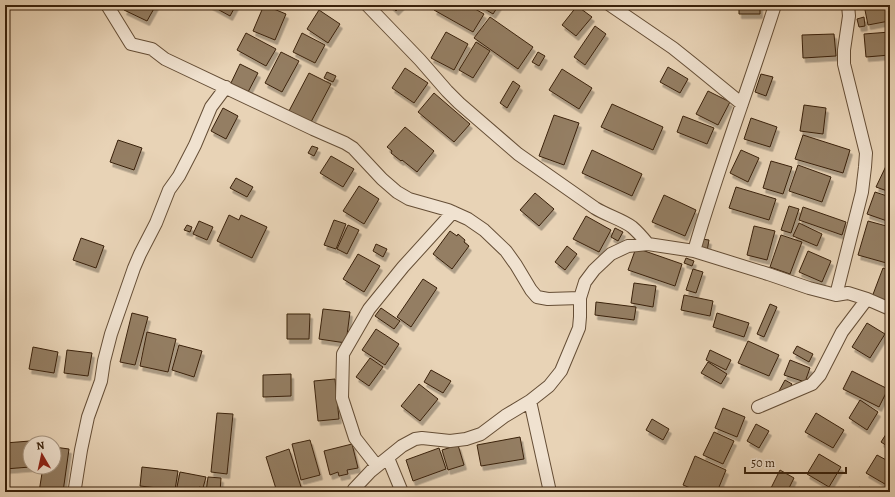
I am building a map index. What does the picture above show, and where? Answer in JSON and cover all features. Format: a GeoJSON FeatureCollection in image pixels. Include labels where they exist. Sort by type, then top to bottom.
{"type":"FeatureCollection","features":[{"type":"Feature","properties":{"kind":"street"},"geometry":{"type":"LineString","coordinates":[[107,5],[131,44],[152,49],[165,59],[345,143],[353,148],[397,192],[409,199],[448,210],[468,219],[484,230],[506,251],[537,297],[548,299],[580,298]]}},
{"type":"Feature","properties":{"kind":"street"},"geometry":{"type":"LineString","coordinates":[[367,5],[420,60],[451,95],[518,154],[595,208],[633,228],[648,244]]}},
{"type":"Feature","properties":{"kind":"street"},"geometry":{"type":"LineString","coordinates":[[610,5],[683,56],[742,104]]}},
{"type":"Feature","properties":{"kind":"street"},"geometry":{"type":"LineString","coordinates":[[694,251],[702,221],[775,5]]}},
{"type":"Feature","properties":{"kind":"street"},"geometry":{"type":"LineString","coordinates":[[836,295],[862,192],[866,153],[844,64],[844,50],[849,16],[848,5]]}},
{"type":"Feature","properties":{"kind":"street"},"geometry":{"type":"LineString","coordinates":[[75,492],[81,450],[88,417],[101,381],[104,361],[111,334],[134,268],[170,190],[196,145],[211,107],[226,88]]}},
{"type":"Feature","properties":{"kind":"street"},"geometry":{"type":"LineString","coordinates":[[377,466],[355,438],[342,398],[343,354],[369,309],[403,267],[453,212]]}},
{"type":"Feature","properties":{"kind":"street"},"geometry":{"type":"LineString","coordinates":[[350,491],[377,466],[402,446],[415,439],[422,438],[450,441],[466,439],[481,434],[504,416],[530,401],[549,386],[561,371],[579,328],[580,298],[586,282],[594,270],[611,254],[628,246],[648,244],[694,251],[809,288],[836,295],[848,293],[890,309]]}},
{"type":"Feature","properties":{"kind":"street"},"geometry":{"type":"LineString","coordinates":[[758,407],[812,384],[820,375],[842,332],[867,299]]}},
{"type":"Feature","properties":{"kind":"street"},"geometry":{"type":"LineString","coordinates":[[530,401],[550,492]]}},
{"type":"Feature","properties":{"kind":"street"},"geometry":{"type":"LineString","coordinates":[[388,458],[402,492]]}},
{"type":"Feature","properties":{"kind":"building"},"geometry":{"type":"Polygon","coordinates":[[[127,5],[156,5],[147,21],[124,10],[127,5]]]}},
{"type":"Feature","properties":{"kind":"building"},"geometry":{"type":"Polygon","coordinates":[[[210,5],[236,5],[230,16],[210,5]]]}},
{"type":"Feature","properties":{"kind":"building"},"geometry":{"type":"Polygon","coordinates":[[[264,5],[286,14],[275,40],[253,31],[264,5]]]}},
{"type":"Feature","properties":{"kind":"building"},"geometry":{"type":"Polygon","coordinates":[[[390,5],[402,5],[396,11],[390,5]]]}},
{"type":"Feature","properties":{"kind":"building"},"geometry":{"type":"Polygon","coordinates":[[[437,5],[468,5],[484,14],[473,32],[434,10],[437,5]]]}},
{"type":"Feature","properties":{"kind":"building"},"geometry":{"type":"Polygon","coordinates":[[[478,5],[499,5],[493,14],[478,5]]]}},
{"type":"Feature","properties":{"kind":"building"},"geometry":{"type":"Polygon","coordinates":[[[739,5],[760,5],[760,14],[739,14],[739,5]]]}},
{"type":"Feature","properties":{"kind":"building"},"geometry":{"type":"Polygon","coordinates":[[[864,5],[886,5],[889,21],[868,25],[864,5]]]}},
{"type":"Feature","properties":{"kind":"building"},"geometry":{"type":"Polygon","coordinates":[[[577,6],[592,17],[576,36],[562,25],[577,6]]]}},
{"type":"Feature","properties":{"kind":"building"},"geometry":{"type":"Polygon","coordinates":[[[319,10],[340,24],[328,43],[307,29],[319,10]]]}},
{"type":"Feature","properties":{"kind":"building"},"geometry":{"type":"Polygon","coordinates":[[[490,17],[533,47],[518,69],[474,38],[490,17]]]}},
{"type":"Feature","properties":{"kind":"building"},"geometry":{"type":"Polygon","coordinates":[[[864,17],[865,26],[859,27],[857,19],[864,17]]]}},
{"type":"Feature","properties":{"kind":"building"},"geometry":{"type":"Polygon","coordinates":[[[595,26],[606,34],[585,65],[574,57],[595,26]]]}},
{"type":"Feature","properties":{"kind":"building"},"geometry":{"type":"Polygon","coordinates":[[[446,32],[468,44],[454,70],[431,58],[446,32]]]}},
{"type":"Feature","properties":{"kind":"building"},"geometry":{"type":"Polygon","coordinates":[[[890,32],[890,55],[866,57],[864,34],[890,32]]]}},
{"type":"Feature","properties":{"kind":"building"},"geometry":{"type":"Polygon","coordinates":[[[246,33],[276,49],[266,66],[237,50],[246,33]]]}},
{"type":"Feature","properties":{"kind":"building"},"geometry":{"type":"Polygon","coordinates":[[[302,33],[325,45],[315,63],[293,52],[302,33]]]}},
{"type":"Feature","properties":{"kind":"building"},"geometry":{"type":"Polygon","coordinates":[[[834,34],[836,56],[803,58],[802,35],[834,34]]]}},
{"type":"Feature","properties":{"kind":"building"},"geometry":{"type":"Polygon","coordinates":[[[476,42],[490,51],[473,78],[459,70],[476,42]]]}},
{"type":"Feature","properties":{"kind":"building"},"geometry":{"type":"Polygon","coordinates":[[[281,52],[299,61],[282,92],[265,83],[281,52]]]}},
{"type":"Feature","properties":{"kind":"building"},"geometry":{"type":"Polygon","coordinates":[[[538,52],[545,56],[539,66],[532,62],[538,52]]]}},
{"type":"Feature","properties":{"kind":"building"},"geometry":{"type":"Polygon","coordinates":[[[240,64],[258,73],[247,94],[230,85],[240,64]]]}},
{"type":"Feature","properties":{"kind":"building"},"geometry":{"type":"Polygon","coordinates":[[[668,67],[688,79],[680,93],[660,82],[668,67]]]}},
{"type":"Feature","properties":{"kind":"building"},"geometry":{"type":"Polygon","coordinates":[[[405,68],[428,83],[414,103],[392,88],[405,68]]]}},
{"type":"Feature","properties":{"kind":"building"},"geometry":{"type":"Polygon","coordinates":[[[562,69],[592,88],[579,109],[549,90],[562,69]]]}},
{"type":"Feature","properties":{"kind":"building"},"geometry":{"type":"Polygon","coordinates":[[[327,72],[336,76],[333,82],[324,78],[327,72]]]}},
{"type":"Feature","properties":{"kind":"building"},"geometry":{"type":"Polygon","coordinates":[[[309,73],[331,84],[311,122],[289,111],[309,73]]]}},
{"type":"Feature","properties":{"kind":"building"},"geometry":{"type":"Polygon","coordinates":[[[761,74],[773,77],[766,96],[755,92],[761,74]]]}},
{"type":"Feature","properties":{"kind":"building"},"geometry":{"type":"Polygon","coordinates":[[[513,81],[520,86],[507,108],[500,103],[513,81]]]}},
{"type":"Feature","properties":{"kind":"building"},"geometry":{"type":"Polygon","coordinates":[[[708,91],[730,102],[718,125],[696,114],[708,91]]]}},
{"type":"Feature","properties":{"kind":"building"},"geometry":{"type":"Polygon","coordinates":[[[434,93],[470,124],[454,142],[418,112],[434,93]]]}},
{"type":"Feature","properties":{"kind":"building"},"geometry":{"type":"Polygon","coordinates":[[[612,104],[663,127],[653,150],[601,127],[612,104]]]}},
{"type":"Feature","properties":{"kind":"building"},"geometry":{"type":"Polygon","coordinates":[[[804,105],[826,108],[823,134],[800,131],[804,105]]]}},
{"type":"Feature","properties":{"kind":"building"},"geometry":{"type":"Polygon","coordinates":[[[223,108],[238,116],[226,139],[211,131],[223,108]]]}},
{"type":"Feature","properties":{"kind":"building"},"geometry":{"type":"Polygon","coordinates":[[[554,115],[579,123],[564,165],[539,156],[554,115]]]}},
{"type":"Feature","properties":{"kind":"building"},"geometry":{"type":"Polygon","coordinates":[[[683,116],[714,128],[707,144],[677,132],[683,116]]]}},
{"type":"Feature","properties":{"kind":"building"},"geometry":{"type":"Polygon","coordinates":[[[751,118],[777,127],[770,147],[744,139],[751,118]]]}},
{"type":"Feature","properties":{"kind":"building"},"geometry":{"type":"Polygon","coordinates":[[[405,127],[434,151],[417,172],[391,153],[392,151],[387,147],[405,127]]]}},
{"type":"Feature","properties":{"kind":"building"},"geometry":{"type":"Polygon","coordinates":[[[803,135],[850,150],[843,173],[795,159],[803,135]]]}},
{"type":"Feature","properties":{"kind":"building"},"geometry":{"type":"Polygon","coordinates":[[[118,140],[142,148],[134,170],[110,162],[118,140]]]}},
{"type":"Feature","properties":{"kind":"building"},"geometry":{"type":"Polygon","coordinates":[[[312,146],[318,148],[314,156],[308,153],[312,146]]]}},
{"type":"Feature","properties":{"kind":"building"},"geometry":{"type":"Polygon","coordinates":[[[592,150],[642,174],[632,196],[582,173],[592,150]]]}},
{"type":"Feature","properties":{"kind":"building"},"geometry":{"type":"Polygon","coordinates":[[[741,150],[759,158],[748,182],[730,173],[741,150]]]}},
{"type":"Feature","properties":{"kind":"building"},"geometry":{"type":"Polygon","coordinates":[[[331,156],[354,169],[343,187],[320,173],[331,156]]]}},
{"type":"Feature","properties":{"kind":"building"},"geometry":{"type":"Polygon","coordinates":[[[771,161],[792,167],[783,194],[763,188],[771,161]]]}},
{"type":"Feature","properties":{"kind":"building"},"geometry":{"type":"Polygon","coordinates":[[[798,165],[831,177],[822,202],[789,191],[798,165]]]}},
{"type":"Feature","properties":{"kind":"building"},"geometry":{"type":"Polygon","coordinates":[[[886,166],[890,167],[890,192],[876,187],[886,166]]]}},
{"type":"Feature","properties":{"kind":"building"},"geometry":{"type":"Polygon","coordinates":[[[236,178],[253,187],[247,197],[230,188],[236,178]]]}},
{"type":"Feature","properties":{"kind":"building"},"geometry":{"type":"Polygon","coordinates":[[[359,186],[379,199],[364,224],[343,211],[359,186]]]}},
{"type":"Feature","properties":{"kind":"building"},"geometry":{"type":"Polygon","coordinates":[[[736,187],[776,199],[769,220],[729,208],[736,187]]]}},
{"type":"Feature","properties":{"kind":"building"},"geometry":{"type":"Polygon","coordinates":[[[875,192],[890,197],[890,222],[867,214],[875,192]]]}},
{"type":"Feature","properties":{"kind":"building"},"geometry":{"type":"Polygon","coordinates":[[[535,193],[554,209],[539,226],[520,210],[535,193]]]}},
{"type":"Feature","properties":{"kind":"building"},"geometry":{"type":"Polygon","coordinates":[[[664,195],[696,210],[685,236],[652,222],[664,195]]]}},
{"type":"Feature","properties":{"kind":"building"},"geometry":{"type":"Polygon","coordinates":[[[789,206],[799,209],[791,233],[781,230],[789,206]]]}},
{"type":"Feature","properties":{"kind":"building"},"geometry":{"type":"Polygon","coordinates":[[[803,207],[846,222],[842,235],[799,220],[803,207]]]}},
{"type":"Feature","properties":{"kind":"building"},"geometry":{"type":"Polygon","coordinates":[[[229,215],[239,220],[241,215],[267,227],[252,258],[217,241],[229,215]]]}},
{"type":"Feature","properties":{"kind":"building"},"geometry":{"type":"Polygon","coordinates":[[[586,216],[611,230],[599,252],[573,239],[586,216]]]}},
{"type":"Feature","properties":{"kind":"building"},"geometry":{"type":"Polygon","coordinates":[[[334,220],[346,224],[336,249],[324,245],[334,220]]]}},
{"type":"Feature","properties":{"kind":"building"},"geometry":{"type":"Polygon","coordinates":[[[199,221],[213,227],[207,240],[193,234],[199,221]]]}},
{"type":"Feature","properties":{"kind":"building"},"geometry":{"type":"Polygon","coordinates":[[[868,221],[890,227],[890,264],[858,255],[868,221]]]}},
{"type":"Feature","properties":{"kind":"building"},"geometry":{"type":"Polygon","coordinates":[[[799,223],[822,234],[817,246],[793,236],[799,223]]]}},
{"type":"Feature","properties":{"kind":"building"},"geometry":{"type":"Polygon","coordinates":[[[187,225],[192,227],[190,232],[184,230],[187,225]]]}},
{"type":"Feature","properties":{"kind":"building"},"geometry":{"type":"Polygon","coordinates":[[[348,225],[359,230],[347,254],[337,249],[348,225]]]}},
{"type":"Feature","properties":{"kind":"building"},"geometry":{"type":"Polygon","coordinates":[[[754,226],[775,231],[767,260],[747,255],[754,226]]]}},
{"type":"Feature","properties":{"kind":"building"},"geometry":{"type":"Polygon","coordinates":[[[615,228],[623,232],[618,241],[611,237],[615,228]]]}},
{"type":"Feature","properties":{"kind":"building"},"geometry":{"type":"Polygon","coordinates":[[[450,231],[457,236],[458,234],[469,246],[452,269],[433,254],[450,231]]]}},
{"type":"Feature","properties":{"kind":"building"},"geometry":{"type":"Polygon","coordinates":[[[781,235],[802,242],[790,274],[770,267],[781,235]]]}},
{"type":"Feature","properties":{"kind":"building"},"geometry":{"type":"Polygon","coordinates":[[[81,238],[104,246],[96,268],[73,260],[81,238]]]}},
{"type":"Feature","properties":{"kind":"building"},"geometry":{"type":"Polygon","coordinates":[[[702,239],[709,240],[707,251],[700,249],[702,239]]]}},
{"type":"Feature","properties":{"kind":"building"},"geometry":{"type":"Polygon","coordinates":[[[376,244],[387,249],[383,257],[373,251],[376,244]]]}},
{"type":"Feature","properties":{"kind":"building"},"geometry":{"type":"Polygon","coordinates":[[[567,246],[577,254],[565,270],[555,262],[567,246]]]}},
{"type":"Feature","properties":{"kind":"building"},"geometry":{"type":"Polygon","coordinates":[[[636,248],[682,264],[675,286],[628,270],[636,248]]]}},
{"type":"Feature","properties":{"kind":"building"},"geometry":{"type":"Polygon","coordinates":[[[808,251],[831,261],[822,282],[799,272],[808,251]]]}},
{"type":"Feature","properties":{"kind":"building"},"geometry":{"type":"Polygon","coordinates":[[[358,254],[380,266],[364,292],[343,279],[358,254]]]}},
{"type":"Feature","properties":{"kind":"building"},"geometry":{"type":"Polygon","coordinates":[[[686,258],[694,261],[692,266],[684,263],[686,258]]]}},
{"type":"Feature","properties":{"kind":"building"},"geometry":{"type":"Polygon","coordinates":[[[883,268],[890,271],[890,305],[872,297],[883,268]]]}},
{"type":"Feature","properties":{"kind":"building"},"geometry":{"type":"Polygon","coordinates":[[[693,269],[703,272],[696,293],[686,290],[693,269]]]}},
{"type":"Feature","properties":{"kind":"building"},"geometry":{"type":"Polygon","coordinates":[[[423,279],[437,288],[411,327],[397,317],[423,279]]]}},
{"type":"Feature","properties":{"kind":"building"},"geometry":{"type":"Polygon","coordinates":[[[634,283],[656,286],[653,307],[631,303],[634,283]]]}},
{"type":"Feature","properties":{"kind":"building"},"geometry":{"type":"Polygon","coordinates":[[[684,295],[713,301],[710,316],[681,310],[684,295]]]}},
{"type":"Feature","properties":{"kind":"building"},"geometry":{"type":"Polygon","coordinates":[[[596,302],[636,307],[634,320],[595,315],[596,302]]]}},
{"type":"Feature","properties":{"kind":"building"},"geometry":{"type":"Polygon","coordinates":[[[770,304],[777,307],[764,337],[757,334],[770,304]]]}},
{"type":"Feature","properties":{"kind":"building"},"geometry":{"type":"Polygon","coordinates":[[[381,308],[400,321],[394,329],[375,316],[381,308]]]}},
{"type":"Feature","properties":{"kind":"building"},"geometry":{"type":"Polygon","coordinates":[[[323,309],[350,312],[346,343],[319,339],[323,309]]]}},
{"type":"Feature","properties":{"kind":"building"},"geometry":{"type":"Polygon","coordinates":[[[132,313],[148,317],[135,365],[120,362],[132,313]]]}},
{"type":"Feature","properties":{"kind":"building"},"geometry":{"type":"Polygon","coordinates":[[[717,313],[749,323],[744,337],[713,327],[717,313]]]}},
{"type":"Feature","properties":{"kind":"building"},"geometry":{"type":"Polygon","coordinates":[[[287,314],[310,314],[309,339],[287,339],[287,314]]]}},
{"type":"Feature","properties":{"kind":"building"},"geometry":{"type":"Polygon","coordinates":[[[867,323],[885,334],[870,358],[852,347],[867,323]]]}},
{"type":"Feature","properties":{"kind":"building"},"geometry":{"type":"Polygon","coordinates":[[[376,329],[399,344],[385,365],[362,350],[376,329]]]}},
{"type":"Feature","properties":{"kind":"building"},"geometry":{"type":"Polygon","coordinates":[[[147,332],[176,339],[168,372],[140,366],[147,332]]]}},
{"type":"Feature","properties":{"kind":"building"},"geometry":{"type":"Polygon","coordinates":[[[748,341],[779,355],[769,376],[738,363],[748,341]]]}},
{"type":"Feature","properties":{"kind":"building"},"geometry":{"type":"Polygon","coordinates":[[[179,345],[202,351],[194,377],[172,370],[179,345]]]}},
{"type":"Feature","properties":{"kind":"building"},"geometry":{"type":"Polygon","coordinates":[[[797,346],[813,354],[809,362],[793,353],[797,346]]]}},
{"type":"Feature","properties":{"kind":"building"},"geometry":{"type":"Polygon","coordinates":[[[33,347],[58,352],[54,373],[29,369],[33,347]]]}},
{"type":"Feature","properties":{"kind":"building"},"geometry":{"type":"Polygon","coordinates":[[[67,350],[92,353],[88,376],[64,373],[67,350]]]}},
{"type":"Feature","properties":{"kind":"building"},"geometry":{"type":"Polygon","coordinates":[[[710,350],[731,360],[726,370],[706,360],[710,350]]]}},
{"type":"Feature","properties":{"kind":"building"},"geometry":{"type":"Polygon","coordinates":[[[370,358],[383,367],[369,386],[356,377],[370,358]]]}},
{"type":"Feature","properties":{"kind":"building"},"geometry":{"type":"Polygon","coordinates":[[[790,360],[810,368],[805,382],[784,375],[790,360]]]}},
{"type":"Feature","properties":{"kind":"building"},"geometry":{"type":"Polygon","coordinates":[[[708,362],[727,374],[721,384],[701,373],[708,362]]]}},
{"type":"Feature","properties":{"kind":"building"},"geometry":{"type":"Polygon","coordinates":[[[431,370],[451,381],[443,393],[424,382],[431,370]]]}},
{"type":"Feature","properties":{"kind":"building"},"geometry":{"type":"Polygon","coordinates":[[[852,371],[888,389],[879,407],[843,389],[852,371]]]}},
{"type":"Feature","properties":{"kind":"building"},"geometry":{"type":"Polygon","coordinates":[[[291,374],[291,396],[263,397],[263,375],[291,374]]]}},
{"type":"Feature","properties":{"kind":"building"},"geometry":{"type":"Polygon","coordinates":[[[335,379],[339,419],[318,421],[314,381],[335,379]]]}},
{"type":"Feature","properties":{"kind":"building"},"geometry":{"type":"Polygon","coordinates":[[[785,380],[792,384],[785,395],[779,391],[785,380]]]}},
{"type":"Feature","properties":{"kind":"building"},"geometry":{"type":"Polygon","coordinates":[[[419,384],[438,399],[420,421],[401,406],[419,384]]]}},
{"type":"Feature","properties":{"kind":"building"},"geometry":{"type":"Polygon","coordinates":[[[860,400],[878,412],[867,430],[849,418],[860,400]]]}},
{"type":"Feature","properties":{"kind":"building"},"geometry":{"type":"Polygon","coordinates":[[[723,408],[745,417],[737,437],[715,428],[723,408]]]}},
{"type":"Feature","properties":{"kind":"building"},"geometry":{"type":"Polygon","coordinates":[[[217,413],[233,414],[227,474],[211,472],[217,413]]]}},
{"type":"Feature","properties":{"kind":"building"},"geometry":{"type":"Polygon","coordinates":[[[816,413],[844,430],[833,448],[805,432],[816,413]]]}},
{"type":"Feature","properties":{"kind":"building"},"geometry":{"type":"Polygon","coordinates":[[[652,419],[669,429],[663,440],[646,430],[652,419]]]}},
{"type":"Feature","properties":{"kind":"building"},"geometry":{"type":"Polygon","coordinates":[[[756,424],[769,431],[759,448],[747,441],[756,424]]]}},
{"type":"Feature","properties":{"kind":"building"},"geometry":{"type":"Polygon","coordinates":[[[890,428],[890,448],[881,442],[890,428]]]}},
{"type":"Feature","properties":{"kind":"building"},"geometry":{"type":"Polygon","coordinates":[[[714,432],[734,441],[723,464],[703,455],[714,432]]]}},
{"type":"Feature","properties":{"kind":"building"},"geometry":{"type":"Polygon","coordinates":[[[520,437],[524,459],[481,466],[477,445],[520,437]]]}},
{"type":"Feature","properties":{"kind":"building"},"geometry":{"type":"Polygon","coordinates":[[[310,440],[320,475],[301,480],[292,444],[310,440]]]}},
{"type":"Feature","properties":{"kind":"building"},"geometry":{"type":"Polygon","coordinates":[[[22,442],[22,468],[5,469],[5,443],[22,442]]]}},
{"type":"Feature","properties":{"kind":"building"},"geometry":{"type":"Polygon","coordinates":[[[352,444],[358,468],[347,470],[348,474],[339,476],[338,472],[330,475],[324,451],[352,444]]]}},
{"type":"Feature","properties":{"kind":"building"},"geometry":{"type":"Polygon","coordinates":[[[458,445],[464,465],[448,470],[442,450],[458,445]]]}},
{"type":"Feature","properties":{"kind":"building"},"geometry":{"type":"Polygon","coordinates":[[[62,448],[69,449],[63,492],[39,492],[42,475],[62,475],[62,448]]]}},
{"type":"Feature","properties":{"kind":"building"},"geometry":{"type":"Polygon","coordinates":[[[439,448],[446,469],[413,481],[406,460],[439,448]]]}},
{"type":"Feature","properties":{"kind":"building"},"geometry":{"type":"Polygon","coordinates":[[[289,449],[302,490],[294,492],[277,492],[266,457],[289,449]]]}},
{"type":"Feature","properties":{"kind":"building"},"geometry":{"type":"Polygon","coordinates":[[[819,454],[841,467],[829,487],[807,474],[819,454]]]}},
{"type":"Feature","properties":{"kind":"building"},"geometry":{"type":"Polygon","coordinates":[[[877,455],[890,462],[890,487],[866,473],[877,455]]]}},
{"type":"Feature","properties":{"kind":"building"},"geometry":{"type":"Polygon","coordinates":[[[695,456],[726,470],[717,492],[700,492],[683,485],[695,456]]]}},
{"type":"Feature","properties":{"kind":"building"},"geometry":{"type":"Polygon","coordinates":[[[142,467],[178,471],[175,490],[140,486],[142,467]]]}},
{"type":"Feature","properties":{"kind":"building"},"geometry":{"type":"Polygon","coordinates":[[[780,470],[794,478],[787,492],[769,492],[780,470]]]}},
{"type":"Feature","properties":{"kind":"building"},"geometry":{"type":"Polygon","coordinates":[[[180,472],[206,477],[203,488],[199,487],[198,492],[191,490],[190,492],[176,492],[180,472]]]}},
{"type":"Feature","properties":{"kind":"building"},"geometry":{"type":"Polygon","coordinates":[[[208,477],[221,478],[220,492],[206,492],[208,477]]]}},
{"type":"Feature","properties":{"kind":"building"},"geometry":{"type":"Polygon","coordinates":[[[859,487],[867,492],[856,492],[859,487]]]}}]}
